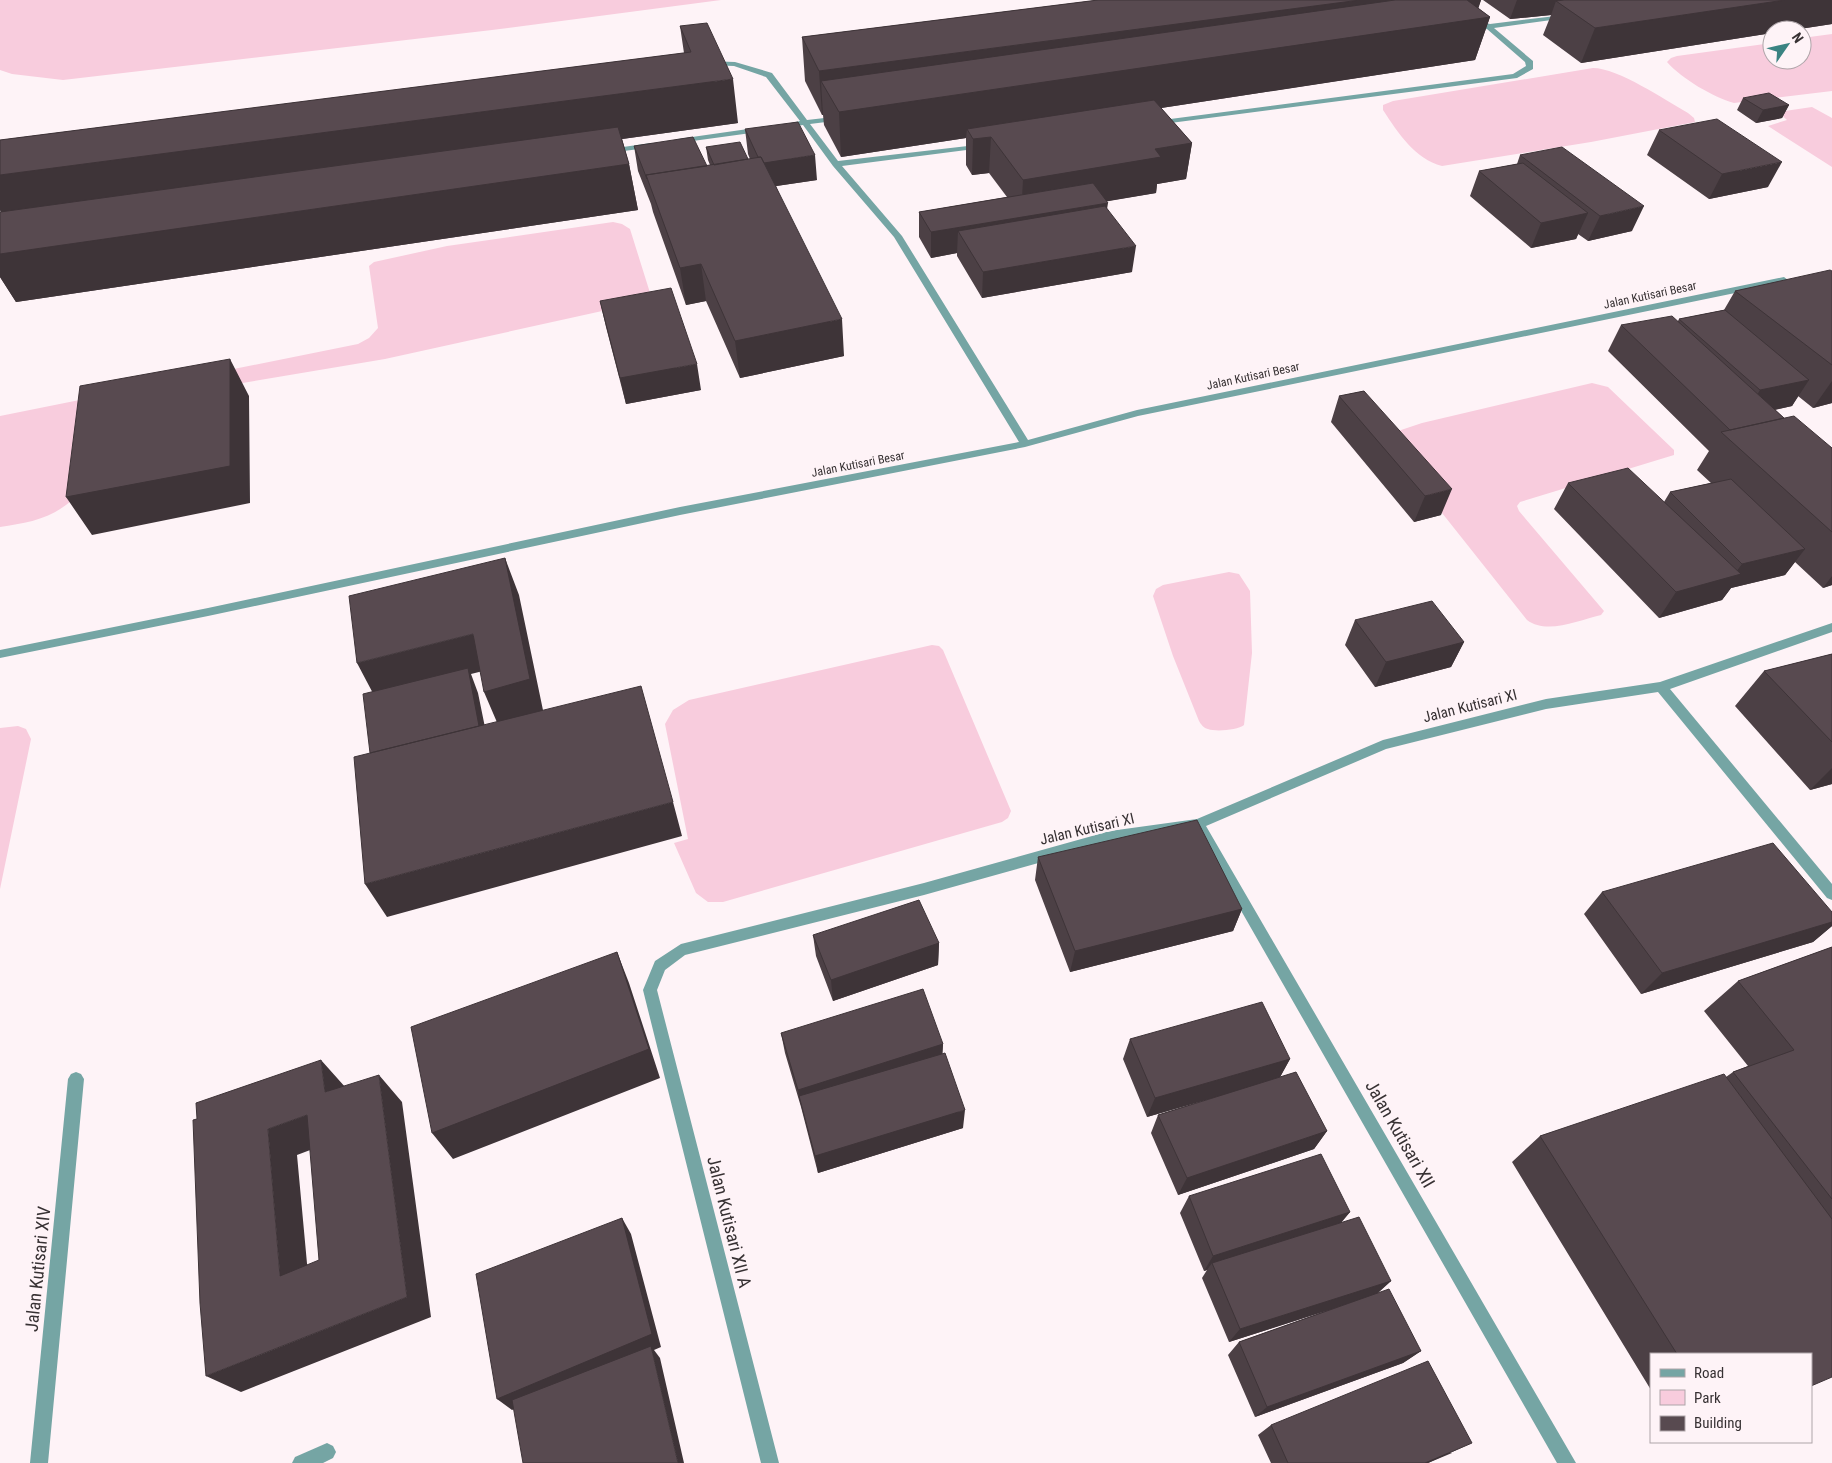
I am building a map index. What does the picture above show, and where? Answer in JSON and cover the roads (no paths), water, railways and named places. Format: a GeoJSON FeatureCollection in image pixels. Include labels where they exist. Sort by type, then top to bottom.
{"type":"FeatureCollection","features":[{"type":"Feature","properties":{"kind":"street"},"geometry":{"type":"LineString","coordinates":[[1460,31],[1576,16]]}},
{"type":"Feature","properties":{"kind":"street"},"geometry":{"type":"LineString","coordinates":[[1150,124],[1504,78],[1524,72],[1530,67],[1529,61],[1482,21]]}},
{"type":"Feature","properties":{"kind":"street"},"geometry":{"type":"LineString","coordinates":[[697,62],[735,64],[769,75],[836,164],[898,236],[1025,444]]}},
{"type":"Feature","properties":{"kind":"street"},"geometry":{"type":"LineString","coordinates":[[666,143],[852,116]]}},
{"type":"Feature","properties":{"kind":"street"},"geometry":{"type":"LineString","coordinates":[[598,152],[656,144]]}},
{"type":"Feature","properties":{"kind":"street"},"geometry":{"type":"LineString","coordinates":[[836,164],[993,144]]}},
{"type":"Feature","properties":{"kind":"street","name":"Jalan Kutisari Besar"},"geometry":{"type":"LineString","coordinates":[[0,654],[217,610],[680,511],[1025,444],[1137,413],[1793,278]]}},
{"type":"Feature","properties":{"kind":"street","name":"Jalan Kutisari XI"},"geometry":{"type":"LineString","coordinates":[[650,990],[660,966],[681,950],[924,889],[1110,837],[1198,824],[1383,745],[1546,704],[1661,687],[1832,627]]}},
{"type":"Feature","properties":{"kind":"street"},"geometry":{"type":"LineString","coordinates":[[1661,687],[1832,894]]}},
{"type":"Feature","properties":{"kind":"street","name":"Jalan Kutisari XII"},"geometry":{"type":"LineString","coordinates":[[1198,824],[1567,1463]]}},
{"type":"Feature","properties":{"kind":"street","name":"Jalan Kutisari XII A"},"geometry":{"type":"LineString","coordinates":[[650,990],[770,1463]]}},
{"type":"Feature","properties":{"kind":"street","name":"Jalan Kutisari XIV"},"geometry":{"type":"LineString","coordinates":[[39,1463],[76,1079]]}},
{"type":"Feature","properties":{"kind":"street"},"geometry":{"type":"LineString","coordinates":[[301,1463],[327,1452]]}}]}
